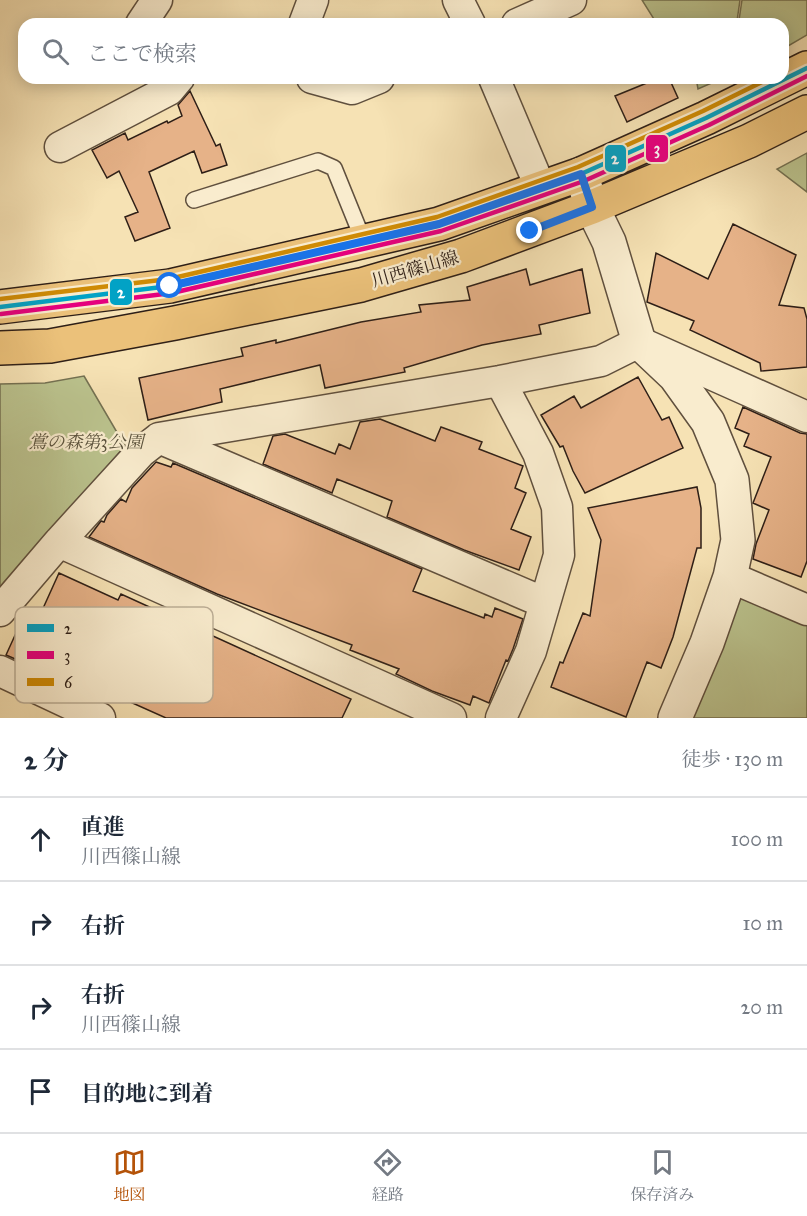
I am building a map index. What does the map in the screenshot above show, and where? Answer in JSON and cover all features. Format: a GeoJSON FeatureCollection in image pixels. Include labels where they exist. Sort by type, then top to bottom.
{"type":"FeatureCollection","features":[{"type":"Feature","properties":{"kind":"main road","name":"川西篠山線"},"geometry":{"type":"LineString","coordinates":[[789,77],[807,68]]}},
{"type":"Feature","properties":{"kind":"main road","name":"川西篠山線"},"geometry":{"type":"LineString","coordinates":[[0,307],[170,286],[439,224],[581,174],[706,118],[775,84]]}},
{"type":"Feature","properties":{"kind":"main road","name":"川西篠山線"},"geometry":{"type":"LineString","coordinates":[[0,348],[50,346],[361,285],[461,256],[592,207],[749,141],[807,111]]}},
{"type":"Feature","properties":{"kind":"street"},"geometry":{"type":"LineString","coordinates":[[145,18],[157,0]]}},
{"type":"Feature","properties":{"kind":"street"},"geometry":{"type":"LineString","coordinates":[[306,18],[313,0]]}},
{"type":"Feature","properties":{"kind":"street"},"geometry":{"type":"LineString","coordinates":[[458,0],[467,18]]}},
{"type":"Feature","properties":{"kind":"street"},"geometry":{"type":"LineString","coordinates":[[530,18],[571,0]]}},
{"type":"Feature","properties":{"kind":"street"},"geometry":{"type":"LineString","coordinates":[[60,147],[169,90],[174,84]]}},
{"type":"Feature","properties":{"kind":"street"},"geometry":{"type":"LineString","coordinates":[[335,84],[351,88],[363,84]]}},
{"type":"Feature","properties":{"kind":"street"},"geometry":{"type":"LineString","coordinates":[[497,84],[541,189]]}},
{"type":"Feature","properties":{"kind":"street"},"geometry":{"type":"LineString","coordinates":[[581,174],[592,207],[609,242],[639,342],[675,376],[708,422],[732,480],[738,540],[730,577],[675,718]]}},
{"type":"Feature","properties":{"kind":"street"},"geometry":{"type":"LineString","coordinates":[[0,611],[141,452],[159,438],[601,362],[639,342]]}},
{"type":"Feature","properties":{"kind":"street"},"geometry":{"type":"LineString","coordinates":[[639,342],[807,417]]}},
{"type":"Feature","properties":{"kind":"street"},"geometry":{"type":"LineString","coordinates":[[500,381],[538,453],[557,507],[559,555],[531,651],[501,718]]}},
{"type":"Feature","properties":{"kind":"street"},"geometry":{"type":"LineString","coordinates":[[159,438],[545,603]]}},
{"type":"Feature","properties":{"kind":"street"},"geometry":{"type":"LineString","coordinates":[[59,542],[204,607]]}},
{"type":"Feature","properties":{"kind":"street"},"geometry":{"type":"LineString","coordinates":[[730,577],[807,610]]}},
{"type":"Feature","properties":{"kind":"street"},"geometry":{"type":"LineString","coordinates":[[213,611],[451,718]]}},
{"type":"Feature","properties":{"kind":"street"},"geometry":{"type":"LineString","coordinates":[[0,671],[15,678]]}},
{"type":"Feature","properties":{"kind":"street"},"geometry":{"type":"LineString","coordinates":[[68,703],[100,718]]}},
{"type":"Feature","properties":{"kind":"lane"},"geometry":{"type":"LineString","coordinates":[[194,200],[318,161],[334,168],[364,242]]}},
{"type":"Feature","properties":{"kind":"green space"},"geometry":{"type":"Polygon","coordinates":[[[642,0],[740,0],[737,18],[653,18],[642,0]]]}},
{"type":"Feature","properties":{"kind":"green space"},"geometry":{"type":"Polygon","coordinates":[[[742,0],[807,0],[807,35],[789,46],[789,18],[739,18],[742,0]]]}},
{"type":"Feature","properties":{"kind":"green space"},"geometry":{"type":"Polygon","coordinates":[[[697,84],[709,84],[698,89],[697,84]]]}},
{"type":"Feature","properties":{"kind":"green space"},"geometry":{"type":"Polygon","coordinates":[[[807,153],[807,192],[777,169],[807,153]]]}},
{"type":"Feature","properties":{"kind":"green space","name":"鴬の森第3公園"},"geometry":{"type":"Polygon","coordinates":[[[84,376],[125,446],[0,590],[0,384],[45,383],[84,376]]]}},
{"type":"Feature","properties":{"kind":"green space"},"geometry":{"type":"Polygon","coordinates":[[[730,577],[807,610],[807,718],[673,718],[730,577]]]}},
{"type":"Feature","properties":{"kind":"building"},"geometry":{"type":"Polygon","coordinates":[[[644,84],[672,84],[678,98],[627,122],[615,96],[644,84]]]}},
{"type":"Feature","properties":{"kind":"building"},"geometry":{"type":"Polygon","coordinates":[[[190,91],[216,146],[220,144],[227,165],[202,173],[194,151],[149,172],[170,228],[135,241],[125,217],[138,212],[119,171],[107,178],[92,150],[125,133],[128,140],[182,116],[178,105],[190,91]]]}},
{"type":"Feature","properties":{"kind":"building"},"geometry":{"type":"Polygon","coordinates":[[[733,224],[796,255],[779,305],[804,308],[807,319],[807,367],[761,371],[760,363],[690,330],[694,321],[647,302],[656,253],[708,279],[733,224]]]}},
{"type":"Feature","properties":{"kind":"building"},"geometry":{"type":"Polygon","coordinates":[[[526,269],[530,285],[582,269],[590,313],[539,325],[541,334],[482,345],[404,368],[405,372],[325,388],[320,365],[220,389],[222,402],[148,420],[139,378],[243,356],[241,348],[276,340],[276,343],[361,322],[421,312],[419,305],[470,300],[467,287],[526,269]]]}},
{"type":"Feature","properties":{"kind":"building"},"geometry":{"type":"Polygon","coordinates":[[[638,377],[662,420],[669,417],[683,448],[585,493],[563,446],[560,447],[541,415],[574,396],[581,408],[638,377]]]}},
{"type":"Feature","properties":{"kind":"building"},"geometry":{"type":"Polygon","coordinates":[[[743,407],[807,434],[807,561],[801,577],[753,559],[756,544],[769,510],[753,503],[771,457],[744,446],[749,434],[735,428],[743,407]]]}},
{"type":"Feature","properties":{"kind":"building"},"geometry":{"type":"Polygon","coordinates":[[[380,419],[435,441],[441,427],[482,442],[479,449],[523,466],[515,488],[526,493],[511,529],[531,537],[519,570],[464,550],[387,517],[392,501],[337,479],[332,493],[263,464],[273,436],[285,434],[335,454],[339,444],[350,449],[360,422],[380,419]]]}},
{"type":"Feature","properties":{"kind":"building"},"geometry":{"type":"Polygon","coordinates":[[[156,462],[171,467],[173,463],[422,569],[413,591],[484,618],[485,614],[492,617],[495,608],[523,619],[513,649],[508,661],[506,660],[489,703],[473,696],[470,705],[432,691],[396,674],[399,669],[350,650],[352,645],[217,594],[89,537],[101,521],[104,522],[121,499],[126,502],[132,488],[156,462]]]}},
{"type":"Feature","properties":{"kind":"building"},"geometry":{"type":"Polygon","coordinates":[[[697,487],[701,508],[701,548],[697,548],[673,637],[661,668],[647,662],[626,717],[551,687],[583,613],[590,616],[601,540],[588,508],[697,487]]]}},
{"type":"Feature","properties":{"kind":"building"},"geometry":{"type":"Polygon","coordinates":[[[59,573],[118,600],[121,594],[149,607],[44,607],[59,573]]]}},
{"type":"Feature","properties":{"kind":"building"},"geometry":{"type":"Polygon","coordinates":[[[15,635],[15,659],[6,655],[15,635]]]}},
{"type":"Feature","properties":{"kind":"building"},"geometry":{"type":"Polygon","coordinates":[[[213,636],[351,699],[342,718],[166,718],[132,703],[213,703],[213,636]]]}},
{"type":"Feature","properties":{"kind":"transit line","name":"2"},"geometry":{"type":"LineString","coordinates":[[789,77],[807,68]]}},
{"type":"Feature","properties":{"kind":"transit line","name":"3"},"geometry":{"type":"LineString","coordinates":[[1,314],[172,293],[441,231],[584,181],[709,125],[807,76]]}},
{"type":"Feature","properties":{"kind":"transit line","name":"6"},"geometry":{"type":"LineString","coordinates":[[0,299],[169,279],[437,217],[578,167],[758,84]]}},
{"type":"Feature","properties":{"kind":"transit line","name":"2"},"geometry":{"type":"LineString","coordinates":[[0,307],[170,286],[439,224],[581,174],[706,118],[775,84]]}},
{"type":"Feature","properties":{"kind":"route"},"geometry":{"type":"LineString","coordinates":[[170,286],[439,224],[581,174],[592,207],[530,231]]}}]}
